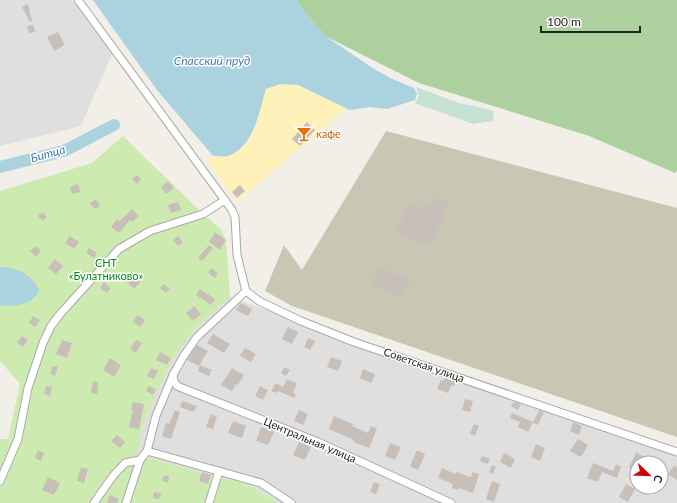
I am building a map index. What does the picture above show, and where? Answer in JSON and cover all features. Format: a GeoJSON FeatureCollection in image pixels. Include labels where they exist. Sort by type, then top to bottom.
{"type":"FeatureCollection","features":[{"type":"Feature","properties":{"kind":"street"},"geometry":{"type":"LineString","coordinates":[[78,0],[225,200],[235,217],[237,256],[246,291],[197,337],[183,357],[173,375],[156,416],[147,451],[140,460],[126,503]]}},
{"type":"Feature","properties":{"kind":"street"},"geometry":{"type":"LineString","coordinates":[[0,481],[18,439],[28,388],[43,343],[51,326],[61,313],[119,249],[150,231],[203,214],[225,200]]}},
{"type":"Feature","properties":{"kind":"street","name":"Советская улица"},"geometry":{"type":"LineString","coordinates":[[246,291],[259,301],[287,315],[354,342],[677,452]]}},
{"type":"Feature","properties":{"kind":"street","name":"Центральная улица"},"geometry":{"type":"LineString","coordinates":[[173,375],[174,381],[178,386],[318,442],[451,503]]}},
{"type":"Feature","properties":{"kind":"street"},"geometry":{"type":"LineString","coordinates":[[147,451],[261,484],[286,502]]}},
{"type":"Feature","properties":{"kind":"street"},"geometry":{"type":"LineString","coordinates":[[94,503],[113,476],[125,463],[140,460]]}},
{"type":"Feature","properties":{"kind":"street"},"geometry":{"type":"LineString","coordinates":[[209,503],[219,471]]}},
{"type":"Feature","properties":{"kind":"shaded area"},"geometry":{"type":"Polygon","coordinates":[[[0,0],[72,0],[112,54],[81,126],[0,146],[0,0]]]}},
{"type":"Feature","properties":{"kind":"shaded area"},"geometry":{"type":"Polygon","coordinates":[[[416,87],[459,103],[494,111],[493,121],[473,124],[415,103],[419,96],[416,87]]]}},
{"type":"Feature","properties":{"kind":"shaded area"},"geometry":{"type":"Polygon","coordinates":[[[386,131],[677,208],[677,437],[292,306],[265,291],[284,245],[302,270],[386,131]]]}},
{"type":"Feature","properties":{"kind":"shaded area"},"geometry":{"type":"Polygon","coordinates":[[[230,297],[677,453],[677,503],[277,503],[250,485],[137,455],[143,426],[171,362],[193,331],[230,297]]]}},
{"type":"Feature","properties":{"kind":"green space"},"geometry":{"type":"Polygon","coordinates":[[[298,0],[677,0],[677,171],[675,173],[589,136],[419,83],[327,37],[316,26],[298,3],[298,0]]]}},
{"type":"Feature","properties":{"kind":"green space","name":"СНТ «Булатниково»"},"geometry":{"type":"Polygon","coordinates":[[[123,136],[203,214],[221,229],[226,240],[230,297],[193,331],[171,362],[143,426],[137,455],[250,485],[277,503],[0,503],[0,439],[8,439],[20,384],[0,361],[0,191],[92,163],[123,136]]]}},
{"type":"Feature","properties":{"kind":"sand"},"geometry":{"type":"Polygon","coordinates":[[[280,84],[298,85],[346,108],[237,202],[207,161],[213,156],[228,156],[252,131],[266,89],[280,84]]]}},
{"type":"Feature","properties":{"kind":"water","name":"Спасский пруд"},"geometry":{"type":"Polygon","coordinates":[[[93,0],[298,0],[298,3],[316,26],[327,37],[371,67],[390,78],[414,88],[417,94],[415,100],[387,109],[370,107],[350,110],[298,85],[280,84],[266,89],[258,118],[250,137],[244,145],[228,156],[213,156],[157,90],[93,0]]]}},
{"type":"Feature","properties":{"kind":"water"},"geometry":{"type":"Polygon","coordinates":[[[0,267],[18,270],[32,279],[39,290],[33,299],[17,305],[0,305],[0,267]]]}},
{"type":"Feature","properties":{"kind":"building"},"geometry":{"type":"Polygon","coordinates":[[[28,4],[32,21],[30,22],[22,7],[28,4]]]}},
{"type":"Feature","properties":{"kind":"building"},"geometry":{"type":"Polygon","coordinates":[[[33,25],[35,32],[29,33],[27,26],[33,25]]]}},
{"type":"Feature","properties":{"kind":"building"},"geometry":{"type":"Polygon","coordinates":[[[58,32],[65,45],[54,51],[47,37],[58,32]]]}},
{"type":"Feature","properties":{"kind":"building","name":"кафе"},"geometry":{"type":"Polygon","coordinates":[[[307,122],[315,130],[300,146],[292,139],[307,122]]]}},
{"type":"Feature","properties":{"kind":"building"},"geometry":{"type":"Polygon","coordinates":[[[137,175],[141,179],[137,184],[132,179],[137,175]]]}},
{"type":"Feature","properties":{"kind":"building"},"geometry":{"type":"Polygon","coordinates":[[[168,181],[174,188],[166,194],[161,187],[168,181]]]}},
{"type":"Feature","properties":{"kind":"building"},"geometry":{"type":"Polygon","coordinates":[[[78,184],[80,192],[72,194],[70,187],[78,184]]]}},
{"type":"Feature","properties":{"kind":"building"},"geometry":{"type":"Polygon","coordinates":[[[240,185],[245,191],[237,198],[232,192],[240,185]]]}},
{"type":"Feature","properties":{"kind":"building"},"geometry":{"type":"Polygon","coordinates":[[[436,197],[449,202],[430,246],[397,232],[409,204],[421,209],[423,203],[428,205],[430,199],[434,201],[436,197]]]}},
{"type":"Feature","properties":{"kind":"building"},"geometry":{"type":"Polygon","coordinates":[[[96,199],[100,206],[95,209],[90,203],[96,199]]]}},
{"type":"Feature","properties":{"kind":"building"},"geometry":{"type":"Polygon","coordinates":[[[178,202],[181,210],[171,213],[168,205],[178,202]]]}},
{"type":"Feature","properties":{"kind":"building"},"geometry":{"type":"Polygon","coordinates":[[[132,209],[139,216],[132,222],[130,220],[119,233],[111,227],[117,219],[120,221],[132,209]]]}},
{"type":"Feature","properties":{"kind":"building"},"geometry":{"type":"Polygon","coordinates":[[[42,212],[47,217],[43,221],[38,216],[42,212]]]}},
{"type":"Feature","properties":{"kind":"building"},"geometry":{"type":"Polygon","coordinates":[[[215,232],[226,240],[220,250],[209,242],[215,232]]]}},
{"type":"Feature","properties":{"kind":"building"},"geometry":{"type":"Polygon","coordinates":[[[70,236],[79,242],[74,249],[65,243],[70,236]]]}},
{"type":"Feature","properties":{"kind":"building"},"geometry":{"type":"Polygon","coordinates":[[[178,236],[183,242],[178,246],[173,240],[178,236]]]}},
{"type":"Feature","properties":{"kind":"building"},"geometry":{"type":"Polygon","coordinates":[[[209,245],[213,248],[202,261],[198,258],[209,245]]]}},
{"type":"Feature","properties":{"kind":"building"},"geometry":{"type":"Polygon","coordinates":[[[36,246],[41,251],[36,257],[30,251],[36,246]]]}},
{"type":"Feature","properties":{"kind":"building"},"geometry":{"type":"Polygon","coordinates":[[[89,248],[97,253],[94,258],[86,253],[89,248]]]}},
{"type":"Feature","properties":{"kind":"building"},"geometry":{"type":"Polygon","coordinates":[[[55,259],[63,266],[56,274],[48,268],[55,259]]]}},
{"type":"Feature","properties":{"kind":"building"},"geometry":{"type":"Polygon","coordinates":[[[379,267],[410,280],[402,297],[372,285],[379,267]]]}},
{"type":"Feature","properties":{"kind":"building"},"geometry":{"type":"Polygon","coordinates":[[[211,268],[218,273],[215,278],[208,273],[211,268]]]}},
{"type":"Feature","properties":{"kind":"building"},"geometry":{"type":"Polygon","coordinates":[[[133,273],[142,280],[134,289],[126,281],[133,273]]]}},
{"type":"Feature","properties":{"kind":"building"},"geometry":{"type":"Polygon","coordinates":[[[104,282],[111,288],[107,293],[100,288],[104,282]]]}},
{"type":"Feature","properties":{"kind":"building"},"geometry":{"type":"Polygon","coordinates":[[[164,284],[170,289],[166,293],[160,288],[164,284]]]}},
{"type":"Feature","properties":{"kind":"building"},"geometry":{"type":"Polygon","coordinates":[[[200,289],[215,299],[211,305],[196,295],[200,289]]]}},
{"type":"Feature","properties":{"kind":"building"},"geometry":{"type":"Polygon","coordinates":[[[241,303],[252,309],[248,316],[236,310],[241,303]]]}},
{"type":"Feature","properties":{"kind":"building"},"geometry":{"type":"Polygon","coordinates":[[[194,306],[201,314],[193,321],[186,313],[194,306]]]}},
{"type":"Feature","properties":{"kind":"building"},"geometry":{"type":"Polygon","coordinates":[[[138,315],[145,320],[140,327],[133,322],[138,315]]]}},
{"type":"Feature","properties":{"kind":"building"},"geometry":{"type":"Polygon","coordinates":[[[33,316],[40,320],[35,327],[29,323],[33,316]]]}},
{"type":"Feature","properties":{"kind":"building"},"geometry":{"type":"Polygon","coordinates":[[[288,327],[298,332],[292,344],[282,339],[288,327]]]}},
{"type":"Feature","properties":{"kind":"building"},"geometry":{"type":"Polygon","coordinates":[[[213,334],[230,344],[224,353],[207,343],[213,334]]]}},
{"type":"Feature","properties":{"kind":"building"},"geometry":{"type":"Polygon","coordinates":[[[22,336],[28,340],[23,347],[17,343],[22,336]]]}},
{"type":"Feature","properties":{"kind":"building"},"geometry":{"type":"Polygon","coordinates":[[[308,338],[315,341],[310,350],[304,347],[308,338]]]}},
{"type":"Feature","properties":{"kind":"building"},"geometry":{"type":"Polygon","coordinates":[[[62,340],[72,343],[67,358],[56,354],[62,340]]]}},
{"type":"Feature","properties":{"kind":"building"},"geometry":{"type":"Polygon","coordinates":[[[136,340],[142,343],[136,353],[130,349],[136,340]]]}},
{"type":"Feature","properties":{"kind":"building"},"geometry":{"type":"Polygon","coordinates":[[[197,345],[208,351],[199,366],[187,360],[197,345]]]}},
{"type":"Feature","properties":{"kind":"building"},"geometry":{"type":"Polygon","coordinates":[[[245,348],[256,354],[251,362],[240,356],[245,348]]]}},
{"type":"Feature","properties":{"kind":"building"},"geometry":{"type":"Polygon","coordinates":[[[160,352],[171,358],[167,365],[156,360],[160,352]]]}},
{"type":"Feature","properties":{"kind":"building"},"geometry":{"type":"Polygon","coordinates":[[[331,357],[342,361],[338,371],[327,367],[331,357]]]}},
{"type":"Feature","properties":{"kind":"building"},"geometry":{"type":"Polygon","coordinates":[[[110,358],[121,365],[114,377],[103,370],[110,358]]]}},
{"type":"Feature","properties":{"kind":"building"},"geometry":{"type":"Polygon","coordinates":[[[200,365],[212,370],[209,376],[198,371],[200,365]]]}},
{"type":"Feature","properties":{"kind":"building"},"geometry":{"type":"Polygon","coordinates":[[[53,366],[58,367],[55,376],[50,374],[53,366]]]}},
{"type":"Feature","properties":{"kind":"building"},"geometry":{"type":"Polygon","coordinates":[[[284,367],[290,370],[286,376],[281,373],[284,367]]]}},
{"type":"Feature","properties":{"kind":"building"},"geometry":{"type":"Polygon","coordinates":[[[151,368],[158,371],[154,379],[147,376],[151,368]]]}},
{"type":"Feature","properties":{"kind":"building"},"geometry":{"type":"Polygon","coordinates":[[[232,368],[244,375],[232,391],[221,385],[232,368]]]}},
{"type":"Feature","properties":{"kind":"building"},"geometry":{"type":"Polygon","coordinates":[[[363,369],[375,374],[371,383],[360,378],[363,369]]]}},
{"type":"Feature","properties":{"kind":"building"},"geometry":{"type":"Polygon","coordinates":[[[445,378],[456,382],[454,386],[452,385],[448,393],[437,389],[441,380],[443,381],[445,378]]]}},
{"type":"Feature","properties":{"kind":"building"},"geometry":{"type":"Polygon","coordinates":[[[287,379],[297,383],[293,393],[296,394],[294,398],[278,391],[276,393],[271,391],[276,383],[283,387],[287,379]]]}},
{"type":"Feature","properties":{"kind":"building"},"geometry":{"type":"Polygon","coordinates":[[[93,381],[98,382],[97,394],[91,393],[93,381]]]}},
{"type":"Feature","properties":{"kind":"building"},"geometry":{"type":"Polygon","coordinates":[[[46,386],[52,387],[50,396],[44,394],[46,386]]]}},
{"type":"Feature","properties":{"kind":"building"},"geometry":{"type":"Polygon","coordinates":[[[149,386],[156,390],[153,395],[146,391],[149,386]]]}},
{"type":"Feature","properties":{"kind":"building"},"geometry":{"type":"Polygon","coordinates":[[[260,386],[268,390],[263,400],[255,396],[260,386]]]}},
{"type":"Feature","properties":{"kind":"building"},"geometry":{"type":"Polygon","coordinates":[[[465,399],[473,401],[470,412],[462,410],[465,399]]]}},
{"type":"Feature","properties":{"kind":"building"},"geometry":{"type":"Polygon","coordinates":[[[182,401],[197,406],[194,412],[180,407],[182,401]]]}},
{"type":"Feature","properties":{"kind":"building"},"geometry":{"type":"Polygon","coordinates":[[[133,402],[144,404],[139,429],[129,427],[133,410],[131,410],[133,402]]]}},
{"type":"Feature","properties":{"kind":"building"},"geometry":{"type":"Polygon","coordinates":[[[514,402],[521,404],[518,410],[511,406],[514,402]]]}},
{"type":"Feature","properties":{"kind":"building"},"geometry":{"type":"Polygon","coordinates":[[[175,410],[180,412],[171,439],[162,436],[166,423],[169,424],[175,410]]]}},
{"type":"Feature","properties":{"kind":"building"},"geometry":{"type":"Polygon","coordinates":[[[299,410],[308,414],[303,425],[294,421],[299,410]]]}},
{"type":"Feature","properties":{"kind":"building"},"geometry":{"type":"Polygon","coordinates":[[[539,410],[544,412],[538,425],[533,423],[539,410]]]}},
{"type":"Feature","properties":{"kind":"building"},"geometry":{"type":"Polygon","coordinates":[[[512,413],[533,422],[528,432],[518,427],[520,422],[510,418],[512,413]]]}},
{"type":"Feature","properties":{"kind":"building"},"geometry":{"type":"Polygon","coordinates":[[[211,414],[217,417],[213,429],[206,427],[211,414]]]}},
{"type":"Feature","properties":{"kind":"building"},"geometry":{"type":"Polygon","coordinates":[[[334,416],[353,424],[352,426],[368,433],[371,426],[377,429],[369,448],[353,442],[354,440],[329,429],[334,416]]]}},
{"type":"Feature","properties":{"kind":"building"},"geometry":{"type":"Polygon","coordinates":[[[233,421],[246,426],[242,438],[228,433],[233,421]]]}},
{"type":"Feature","properties":{"kind":"building"},"geometry":{"type":"Polygon","coordinates":[[[573,422],[582,426],[579,435],[570,431],[573,422]]]}},
{"type":"Feature","properties":{"kind":"building"},"geometry":{"type":"Polygon","coordinates":[[[474,424],[479,426],[475,436],[470,434],[474,424]]]}},
{"type":"Feature","properties":{"kind":"building"},"geometry":{"type":"Polygon","coordinates":[[[261,427],[274,432],[268,445],[256,441],[261,427]]]}},
{"type":"Feature","properties":{"kind":"building"},"geometry":{"type":"Polygon","coordinates":[[[117,435],[125,442],[120,448],[111,441],[117,435]]]}},
{"type":"Feature","properties":{"kind":"building"},"geometry":{"type":"Polygon","coordinates":[[[578,439],[588,445],[581,457],[570,451],[578,439]]]}},
{"type":"Feature","properties":{"kind":"building"},"geometry":{"type":"Polygon","coordinates":[[[299,442],[311,447],[305,460],[293,455],[299,442]]]}},
{"type":"Feature","properties":{"kind":"building"},"geometry":{"type":"Polygon","coordinates":[[[390,443],[401,447],[395,460],[385,456],[390,443]]]}},
{"type":"Feature","properties":{"kind":"building"},"geometry":{"type":"Polygon","coordinates":[[[536,444],[545,448],[540,461],[531,457],[536,444]]]}},
{"type":"Feature","properties":{"kind":"building"},"geometry":{"type":"Polygon","coordinates":[[[38,450],[44,453],[41,461],[35,458],[38,450]]]}},
{"type":"Feature","properties":{"kind":"building"},"geometry":{"type":"Polygon","coordinates":[[[417,450],[425,454],[418,470],[410,466],[417,450]]]}},
{"type":"Feature","properties":{"kind":"building"},"geometry":{"type":"Polygon","coordinates":[[[504,453],[515,459],[511,468],[500,462],[504,453]]]}},
{"type":"Feature","properties":{"kind":"building"},"geometry":{"type":"Polygon","coordinates":[[[482,456],[490,459],[488,464],[480,461],[482,456]]]}},
{"type":"Feature","properties":{"kind":"building"},"geometry":{"type":"Polygon","coordinates":[[[593,463],[613,471],[616,464],[621,467],[617,478],[602,472],[598,482],[587,478],[593,463]]]}},
{"type":"Feature","properties":{"kind":"building"},"geometry":{"type":"Polygon","coordinates":[[[492,465],[496,467],[493,474],[489,472],[492,465]]]}},
{"type":"Feature","properties":{"kind":"building"},"geometry":{"type":"Polygon","coordinates":[[[674,465],[677,467],[677,480],[669,475],[674,465]]]}},
{"type":"Feature","properties":{"kind":"building"},"geometry":{"type":"Polygon","coordinates":[[[81,467],[88,469],[84,483],[77,481],[81,467]]]}},
{"type":"Feature","properties":{"kind":"building"},"geometry":{"type":"Polygon","coordinates":[[[442,468],[455,474],[456,472],[471,477],[472,472],[479,474],[473,493],[459,488],[458,490],[452,488],[453,484],[438,478],[442,468]]]}},
{"type":"Feature","properties":{"kind":"building"},"geometry":{"type":"Polygon","coordinates":[[[202,472],[211,475],[208,484],[199,481],[202,472]]]}},
{"type":"Feature","properties":{"kind":"building"},"geometry":{"type":"Polygon","coordinates":[[[164,475],[169,476],[168,483],[162,481],[164,475]]]}},
{"type":"Feature","properties":{"kind":"building"},"geometry":{"type":"Polygon","coordinates":[[[48,477],[60,483],[54,495],[42,490],[48,477]]]}},
{"type":"Feature","properties":{"kind":"building"},"geometry":{"type":"Polygon","coordinates":[[[492,481],[500,484],[494,502],[486,499],[492,481]]]}},
{"type":"Feature","properties":{"kind":"building"},"geometry":{"type":"Polygon","coordinates":[[[374,482],[380,484],[376,494],[370,492],[374,482]]]}},
{"type":"Feature","properties":{"kind":"building"},"geometry":{"type":"Polygon","coordinates":[[[626,484],[629,486],[629,495],[632,495],[628,502],[619,497],[626,484]]]}},
{"type":"Feature","properties":{"kind":"building"},"geometry":{"type":"Polygon","coordinates":[[[154,492],[161,493],[160,499],[153,498],[154,492]]]}},
{"type":"Feature","properties":{"kind":"building"},"geometry":{"type":"Polygon","coordinates":[[[110,495],[119,499],[117,503],[107,503],[110,495]]]}},
{"type":"Feature","properties":{"kind":"waterway","name":"Битца"},"geometry":{"type":"LineString","coordinates":[[0,167],[64,151],[114,125]]}},
{"type":"Feature","properties":{"kind":"place","name":"кафе"},"geometry":{"type":"Point","coordinates":[304,134]}}]}
